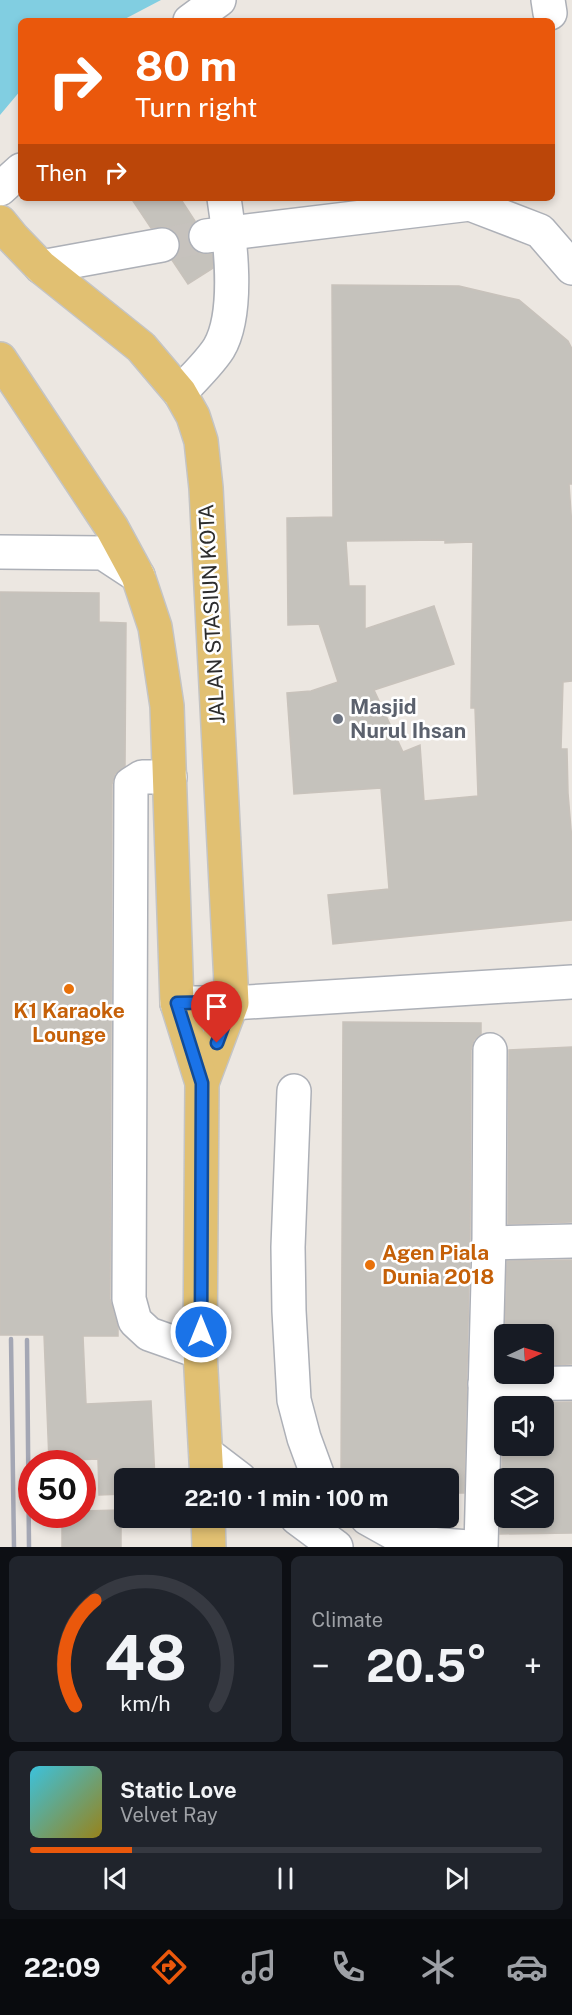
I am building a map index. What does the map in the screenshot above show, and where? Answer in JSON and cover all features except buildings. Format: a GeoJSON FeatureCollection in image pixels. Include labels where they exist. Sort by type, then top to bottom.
{"type":"FeatureCollection","features":[{"type":"Feature","properties":{"kind":"main road","name":"JALAN STASIUN KOTA"},"geometry":{"type":"LineString","coordinates":[[0,222],[41,267],[141,347],[180,393],[193,416],[201,441],[206,488],[232,1002],[202,1083]]}},
{"type":"Feature","properties":{"kind":"main road","name":"JALAN STASIUN KOTA"},"geometry":{"type":"LineString","coordinates":[[0,359],[112,528],[138,576],[155,627],[167,706],[177,1003],[202,1083],[200,1352],[206,1466]]}},
{"type":"Feature","properties":{"kind":"main road"},"geometry":{"type":"LineString","coordinates":[[208,1528],[209,1547]]}},
{"type":"Feature","properties":{"kind":"street"},"geometry":{"type":"LineString","coordinates":[[0,189],[18,173]]}},
{"type":"Feature","properties":{"kind":"street"},"geometry":{"type":"LineString","coordinates":[[180,393],[219,348],[228,325],[231,300],[218,234],[224,201]]}},
{"type":"Feature","properties":{"kind":"street"},"geometry":{"type":"LineString","coordinates":[[218,234],[470,204],[540,231],[572,268]]}},
{"type":"Feature","properties":{"kind":"street"},"geometry":{"type":"LineString","coordinates":[[41,267],[162,244]]}},
{"type":"Feature","properties":{"kind":"street"},"geometry":{"type":"LineString","coordinates":[[0,552],[103,553],[138,576]]}},
{"type":"Feature","properties":{"kind":"street"},"geometry":{"type":"LineString","coordinates":[[170,777],[142,777],[131,784],[129,1299],[135,1321],[149,1334],[200,1352]]}},
{"type":"Feature","properties":{"kind":"street"},"geometry":{"type":"LineString","coordinates":[[177,1003],[232,1002],[572,982]]}},
{"type":"Feature","properties":{"kind":"street"},"geometry":{"type":"LineString","coordinates":[[481,1547],[489,1243],[490,1050]]}},
{"type":"Feature","properties":{"kind":"street"},"geometry":{"type":"LineString","coordinates":[[294,1091],[288,1247],[294,1400],[315,1468]]}},
{"type":"Feature","properties":{"kind":"street"},"geometry":{"type":"LineString","coordinates":[[489,1243],[572,1241]]}},
{"type":"Feature","properties":{"kind":"street"},"geometry":{"type":"LineString","coordinates":[[485,1384],[572,1383]]}},
{"type":"Feature","properties":{"kind":"street"},"geometry":{"type":"LineString","coordinates":[[310,1528],[336,1547]]}},
{"type":"Feature","properties":{"kind":"street"},"geometry":{"type":"LineString","coordinates":[[385,1528],[399,1536],[428,1544],[469,1547]]}},
{"type":"Feature","properties":{"kind":"water"},"geometry":{"type":"Polygon","coordinates":[[[0,0],[161,0],[127,18],[18,18],[18,94],[0,115],[0,0]]]}},
{"type":"Feature","properties":{"kind":"tunnel"},"geometry":{"type":"LineString","coordinates":[[162,245],[206,236]]}},
{"type":"Feature","properties":{"kind":"railway"},"geometry":{"type":"LineString","coordinates":[[11,1339],[14,1547]]}},
{"type":"Feature","properties":{"kind":"railway"},"geometry":{"type":"LineString","coordinates":[[27,1340],[29,1547]]}},
{"type":"Feature","properties":{"kind":"place","name":"Masjid Nurul Ihsan"},"geometry":{"type":"Point","coordinates":[338,719]}},
{"type":"Feature","properties":{"kind":"place","name":"K1 Karaoke Lounge"},"geometry":{"type":"Point","coordinates":[69,989]}},
{"type":"Feature","properties":{"kind":"place","name":"Agen Piala Dunia 2018"},"geometry":{"type":"Point","coordinates":[370,1265]}},
{"type":"Feature","properties":{"kind":"route"},"geometry":{"type":"LineString","coordinates":[[201,1332],[202,1083],[177,1003],[232,1002],[217,1043]]}}]}
